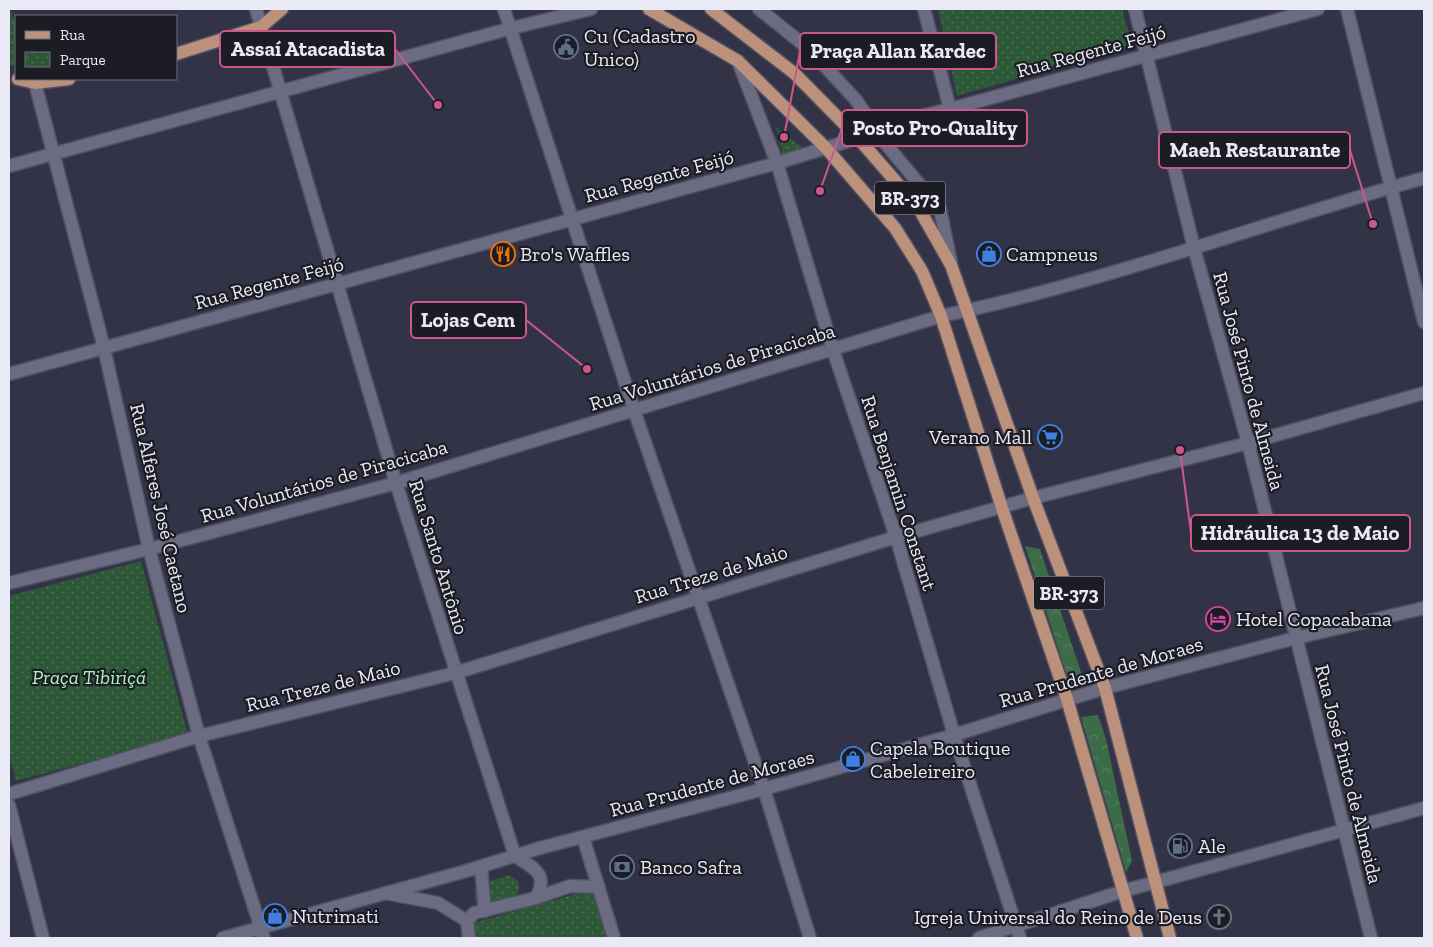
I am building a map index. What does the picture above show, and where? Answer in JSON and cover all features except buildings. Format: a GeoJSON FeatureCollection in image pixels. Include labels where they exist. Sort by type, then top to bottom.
{"type":"FeatureCollection","features":[{"type":"Feature","properties":{"kind":"main road"},"geometry":{"type":"LineString","coordinates":[[178,53],[261,27],[282,9]]}},
{"type":"Feature","properties":{"kind":"main road","name":"BR-373"},"geometry":{"type":"LineString","coordinates":[[650,9],[738,61],[826,148],[896,228],[922,272],[941,316],[1002,508],[1067,699],[1137,938]]}},
{"type":"Feature","properties":{"kind":"main road","name":"BR-373"},"geometry":{"type":"LineString","coordinates":[[711,9],[794,73],[858,138],[918,207],[951,265],[957,287],[968,310],[1033,498],[1105,688],[1154,883],[1170,938]]}},
{"type":"Feature","properties":{"kind":"main road"},"geometry":{"type":"LineString","coordinates":[[24,80],[34,83],[60,80]]}},
{"type":"Feature","properties":{"kind":"street","name":"Rua Santo Antônio"},"geometry":{"type":"LineString","coordinates":[[256,9],[396,482],[514,856]]}},
{"type":"Feature","properties":{"kind":"street"},"geometry":{"type":"LineString","coordinates":[[504,9],[512,28],[571,220],[634,410],[764,789],[810,938]]}},
{"type":"Feature","properties":{"kind":"street"},"geometry":{"type":"LineString","coordinates":[[9,166],[512,28],[591,9]]}},
{"type":"Feature","properties":{"kind":"street"},"geometry":{"type":"LineString","coordinates":[[759,9],[810,50],[856,100],[889,148],[940,209],[951,265]]}},
{"type":"Feature","properties":{"kind":"street"},"geometry":{"type":"LineString","coordinates":[[924,9],[950,109]]}},
{"type":"Feature","properties":{"kind":"street","name":"Rua José Pinto de Almeida"},"geometry":{"type":"LineString","coordinates":[[1135,9],[1194,248],[1248,443],[1371,938]]}},
{"type":"Feature","properties":{"kind":"street","name":"Rua Regente Feijó"},"geometry":{"type":"LineString","coordinates":[[9,374],[776,163],[858,138],[876,127],[950,109],[1318,9]]}},
{"type":"Feature","properties":{"kind":"street"},"geometry":{"type":"LineString","coordinates":[[1347,9],[1424,322]]}},
{"type":"Feature","properties":{"kind":"street","name":"Rua Benjamin Constant"},"geometry":{"type":"LineString","coordinates":[[738,61],[776,163],[832,350],[896,537],[954,735],[1018,933]]}},
{"type":"Feature","properties":{"kind":"street","name":"Rua Alferes José Caetano"},"geometry":{"type":"LineString","coordinates":[[34,83],[104,348],[149,549],[199,736],[262,933]]}},
{"type":"Feature","properties":{"kind":"street","name":"Rua Voluntários de Piracicaba"},"geometry":{"type":"LineString","coordinates":[[9,583],[149,549],[396,482],[941,316],[1194,248],[1424,178]]}},
{"type":"Feature","properties":{"kind":"street","name":"Rua Treze de Maio"},"geometry":{"type":"LineString","coordinates":[[9,794],[199,736],[455,672],[896,537],[1033,498],[1248,443],[1424,393]]}},
{"type":"Feature","properties":{"kind":"street","name":"Rua Prudente de Moraes"},"geometry":{"type":"LineString","coordinates":[[223,938],[262,933],[383,893],[764,789],[954,735],[1105,688],[1296,638],[1424,608]]}},
{"type":"Feature","properties":{"kind":"street"},"geometry":{"type":"LineString","coordinates":[[9,805],[43,938]]}},
{"type":"Feature","properties":{"kind":"street"},"geometry":{"type":"LineString","coordinates":[[980,938],[1018,933],[1123,892],[1424,808]]}},
{"type":"Feature","properties":{"kind":"street"},"geometry":{"type":"LineString","coordinates":[[583,837],[614,938]]}},
{"type":"Feature","properties":{"kind":"street"},"geometry":{"type":"LineString","coordinates":[[514,856],[536,870],[541,878],[542,888],[536,898]]}},
{"type":"Feature","properties":{"kind":"street"},"geometry":{"type":"LineString","coordinates":[[481,867],[485,911]]}},
{"type":"Feature","properties":{"kind":"street"},"geometry":{"type":"LineString","coordinates":[[469,938],[467,921],[474,913],[536,898],[570,886],[598,887]]}},
{"type":"Feature","properties":{"kind":"street"},"geometry":{"type":"LineString","coordinates":[[383,893],[438,903],[467,921]]}},
{"type":"Feature","properties":{"kind":"green space"},"geometry":{"type":"Polygon","coordinates":[[[938,9],[1122,9],[1132,45],[957,96],[938,9]]]}},
{"type":"Feature","properties":{"kind":"green space"},"geometry":{"type":"Polygon","coordinates":[[[12,12],[15,24],[15,67],[9,64],[9,14],[12,12]]]}},
{"type":"Feature","properties":{"kind":"green space"},"geometry":{"type":"Polygon","coordinates":[[[776,127],[802,147],[783,155],[776,127]]]}},
{"type":"Feature","properties":{"kind":"green space"},"geometry":{"type":"Polygon","coordinates":[[[1025,546],[1040,549],[1085,684],[1070,685],[1025,546]]]}},
{"type":"Feature","properties":{"kind":"green space","name":"Praça Tibiriçá"},"geometry":{"type":"Polygon","coordinates":[[[141,561],[188,735],[16,781],[9,754],[9,596],[141,561]]]}},
{"type":"Feature","properties":{"kind":"green space"},"geometry":{"type":"Polygon","coordinates":[[[1098,715],[1106,739],[1132,861],[1126,872],[1081,717],[1098,715]]]}},
{"type":"Feature","properties":{"kind":"green space"},"geometry":{"type":"Polygon","coordinates":[[[510,875],[518,881],[519,891],[514,903],[487,910],[476,904],[474,890],[477,885],[510,875]]]}},
{"type":"Feature","properties":{"kind":"green space"},"geometry":{"type":"Polygon","coordinates":[[[593,889],[607,938],[475,938],[470,924],[593,889]]]}},
{"type":"Feature","properties":{"kind":"place","name":"Cu (Cadastro Unico)"},"geometry":{"type":"Point","coordinates":[566,47]}},
{"type":"Feature","properties":{"kind":"place","name":"Assaí Atacadista"},"geometry":{"type":"Point","coordinates":[438,105]}},
{"type":"Feature","properties":{"kind":"place","name":"Praça Allan Kardec"},"geometry":{"type":"Point","coordinates":[784,137]}},
{"type":"Feature","properties":{"kind":"place","name":"Posto Pro-Quality"},"geometry":{"type":"Point","coordinates":[820,191]}},
{"type":"Feature","properties":{"kind":"place","name":"Maeh Restaurante"},"geometry":{"type":"Point","coordinates":[1373,224]}},
{"type":"Feature","properties":{"kind":"place","name":"Bro's Waffles"},"geometry":{"type":"Point","coordinates":[503,254]}},
{"type":"Feature","properties":{"kind":"place","name":"Campneus"},"geometry":{"type":"Point","coordinates":[989,254]}},
{"type":"Feature","properties":{"kind":"place","name":"Lojas Cem"},"geometry":{"type":"Point","coordinates":[587,369]}},
{"type":"Feature","properties":{"kind":"place","name":"Verano Mall"},"geometry":{"type":"Point","coordinates":[1050,437]}},
{"type":"Feature","properties":{"kind":"place","name":"Hidráulica 13 de Maio"},"geometry":{"type":"Point","coordinates":[1180,450]}},
{"type":"Feature","properties":{"kind":"place","name":"Hotel Copacabana"},"geometry":{"type":"Point","coordinates":[1218,619]}},
{"type":"Feature","properties":{"kind":"place","name":"Capela Boutique Cabeleireiro"},"geometry":{"type":"Point","coordinates":[853,759]}},
{"type":"Feature","properties":{"kind":"place","name":"Ale"},"geometry":{"type":"Point","coordinates":[1180,846]}},
{"type":"Feature","properties":{"kind":"place","name":"Banco Safra"},"geometry":{"type":"Point","coordinates":[622,867]}},
{"type":"Feature","properties":{"kind":"place","name":"Nutrimati"},"geometry":{"type":"Point","coordinates":[275,916]}},
{"type":"Feature","properties":{"kind":"place","name":"Igreja Universal do Reino de Deus"},"geometry":{"type":"Point","coordinates":[1219,917]}}]}
